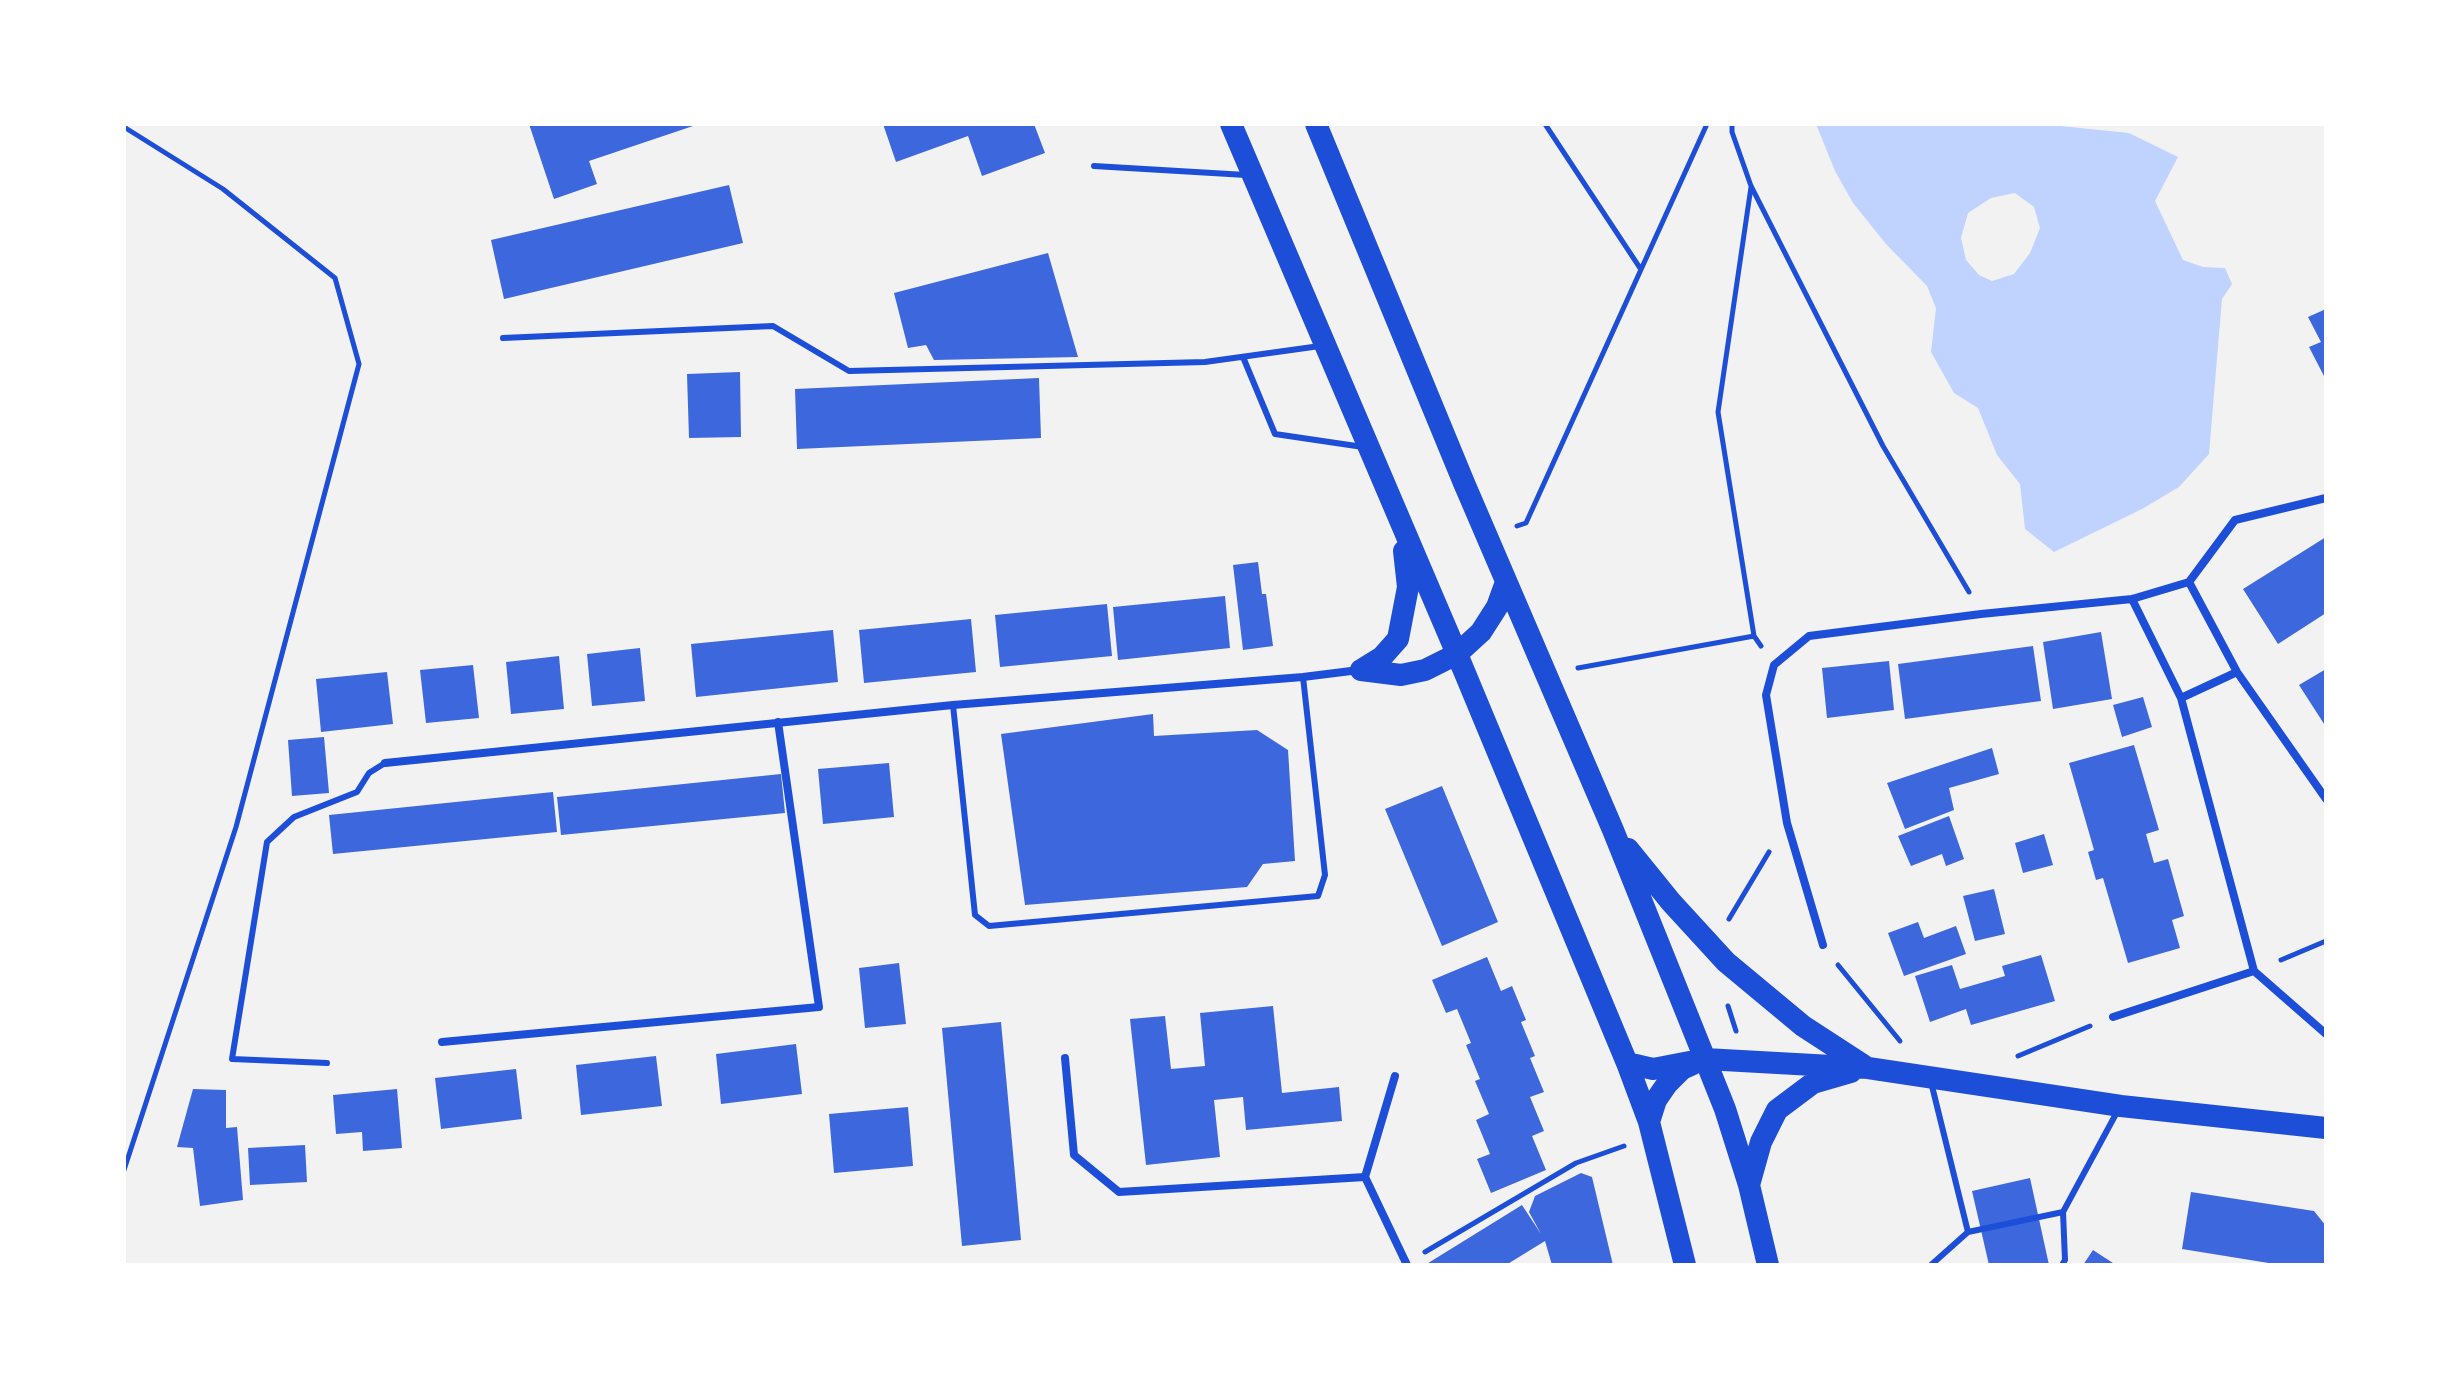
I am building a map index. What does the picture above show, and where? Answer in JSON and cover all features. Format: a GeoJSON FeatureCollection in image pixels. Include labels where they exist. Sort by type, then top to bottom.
{"type":"FeatureCollection","features":[{"type":"Feature","properties":{"kind":"highway"},"geometry":{"type":"LineString","coordinates":[[1231,124],[1627,1063],[1650,1129],[1685,1265]]}},
{"type":"Feature","properties":{"kind":"highway"},"geometry":{"type":"LineString","coordinates":[[1316,124],[1487,538],[1613,830],[1725,1109],[1749,1185],[1768,1265]]}},
{"type":"Feature","properties":{"kind":"highway"},"geometry":{"type":"LineString","coordinates":[[1361,670],[1382,657],[1398,639],[1408,587],[1401,529]]}},
{"type":"Feature","properties":{"kind":"highway"},"geometry":{"type":"LineString","coordinates":[[1361,670],[1401,675],[1425,670],[1457,654],[1481,632],[1497,607],[1506,582]]}},
{"type":"Feature","properties":{"kind":"highway"},"geometry":{"type":"LineString","coordinates":[[1613,830],[1711,947],[1746,980],[1803,1026],[1868,1068]]}},
{"type":"Feature","properties":{"kind":"highway"},"geometry":{"type":"LineString","coordinates":[[1627,1063],[1653,1069],[1705,1059],[1868,1068],[2121,1106],[2326,1128]]}},
{"type":"Feature","properties":{"kind":"highway"},"geometry":{"type":"LineString","coordinates":[[1650,1129],[1656,1100],[1667,1084],[1682,1069],[1705,1059]]}},
{"type":"Feature","properties":{"kind":"highway"},"geometry":{"type":"LineString","coordinates":[[1749,1185],[1761,1142],[1777,1110],[1813,1083],[1868,1068]]}},
{"type":"Feature","properties":{"kind":"street"},"geometry":{"type":"LineString","coordinates":[[1823,945],[1787,823],[1766,695],[1774,665],[1809,636],[2132,599],[2189,582],[2235,520],[2326,498]]}},
{"type":"Feature","properties":{"kind":"street"},"geometry":{"type":"LineString","coordinates":[[2189,582],[2237,672],[2326,799]]}},
{"type":"Feature","properties":{"kind":"street"},"geometry":{"type":"LineString","coordinates":[[2132,599],[2181,698],[2254,971],[2326,1034]]}},
{"type":"Feature","properties":{"kind":"street"},"geometry":{"type":"LineString","coordinates":[[385,763],[953,705],[1361,670]]}},
{"type":"Feature","properties":{"kind":"street"},"geometry":{"type":"LineString","coordinates":[[2181,698],[2237,672]]}},
{"type":"Feature","properties":{"kind":"street"},"geometry":{"type":"LineString","coordinates":[[442,1042],[819,1007],[778,722]]}},
{"type":"Feature","properties":{"kind":"street"},"geometry":{"type":"LineString","coordinates":[[2113,1017],[2254,971]]}},
{"type":"Feature","properties":{"kind":"street"},"geometry":{"type":"LineString","coordinates":[[1065,1058],[1074,1155],[1119,1192],[1365,1177]]}},
{"type":"Feature","properties":{"kind":"street"},"geometry":{"type":"LineString","coordinates":[[1395,1076],[1365,1177],[1407,1263]]}},
{"type":"Feature","properties":{"kind":"lane"},"geometry":{"type":"LineString","coordinates":[[1094,166],[1252,176]]}},
{"type":"Feature","properties":{"kind":"lane"},"geometry":{"type":"LineString","coordinates":[[503,338],[773,326],[849,371],[1205,362],[1324,346]]}},
{"type":"Feature","properties":{"kind":"lane"},"geometry":{"type":"LineString","coordinates":[[1243,357],[1275,434],[1367,447]]}},
{"type":"Feature","properties":{"kind":"lane"},"geometry":{"type":"LineString","coordinates":[[953,705],[975,915],[989,926],[1318,896],[1325,875],[1303,677]]}},
{"type":"Feature","properties":{"kind":"lane"},"geometry":{"type":"LineString","coordinates":[[327,1063],[232,1059],[267,842],[294,817],[357,792],[369,773],[385,763]]}},
{"type":"Feature","properties":{"kind":"lane"},"geometry":{"type":"LineString","coordinates":[[1931,1079],[1968,1232]]}},
{"type":"Feature","properties":{"kind":"lane"},"geometry":{"type":"LineString","coordinates":[[2062,1265],[2065,1260],[2063,1212],[2121,1106]]}},
{"type":"Feature","properties":{"kind":"lane"},"geometry":{"type":"LineString","coordinates":[[1931,1265],[1968,1232],[2063,1212]]}},
{"type":"Feature","properties":{"kind":"path"},"geometry":{"type":"LineString","coordinates":[[1545,124],[1640,268]]}},
{"type":"Feature","properties":{"kind":"path"},"geometry":{"type":"LineString","coordinates":[[1487,538],[1526,523],[1707,124]]}},
{"type":"Feature","properties":{"kind":"path"},"geometry":{"type":"LineString","coordinates":[[1732,124],[1751,186],[1883,446],[1981,614]]}},
{"type":"Feature","properties":{"kind":"path"},"geometry":{"type":"LineString","coordinates":[[124,127],[223,189],[335,278],[359,364],[236,827],[124,1170]]}},
{"type":"Feature","properties":{"kind":"path"},"geometry":{"type":"LineString","coordinates":[[1751,186],[1718,412],[1754,636],[1774,665]]}},
{"type":"Feature","properties":{"kind":"path"},"geometry":{"type":"LineString","coordinates":[[1545,674],[1754,636]]}},
{"type":"Feature","properties":{"kind":"path"},"geometry":{"type":"LineString","coordinates":[[1711,947],[1787,823]]}},
{"type":"Feature","properties":{"kind":"path"},"geometry":{"type":"LineString","coordinates":[[2254,971],[2326,941]]}},
{"type":"Feature","properties":{"kind":"path"},"geometry":{"type":"LineString","coordinates":[[1823,945],[1931,1079]]}},
{"type":"Feature","properties":{"kind":"path"},"geometry":{"type":"LineString","coordinates":[[2012,1059],[2113,1017]]}},
{"type":"Feature","properties":{"kind":"path"},"geometry":{"type":"LineString","coordinates":[[1407,1263],[1576,1163],[1650,1129]]}},
{"type":"Feature","properties":{"kind":"water"},"geometry":{"type":"Polygon","coordinates":[[[1816,124],[2041,124],[2129,133],[2178,157],[2155,201],[2183,260],[2203,267],[2225,268],[2232,284],[2222,299],[2209,454],[2179,487],[2142,509],[2054,552],[2025,529],[2020,484],[1997,455],[1978,408],[1954,393],[1931,352],[1936,308],[1927,286],[1886,244],[1853,203],[1835,171],[1816,124]],[[2015,193],[1991,198],[1968,213],[1961,238],[1966,260],[1979,275],[1992,281],[2014,274],[2030,253],[2040,228],[2034,207],[2015,193]]]}},
{"type":"Feature","properties":{"kind":"building"},"geometry":{"type":"Polygon","coordinates":[[[529,124],[696,125],[589,161],[597,184],[554,199],[529,124]]]}},
{"type":"Feature","properties":{"kind":"building"},"geometry":{"type":"Polygon","coordinates":[[[883,124],[1034,124],[1045,153],[982,176],[968,136],[896,162],[883,124]]]}},
{"type":"Feature","properties":{"kind":"building"},"geometry":{"type":"Polygon","coordinates":[[[729,185],[743,243],[504,299],[491,240],[729,185]]]}},
{"type":"Feature","properties":{"kind":"building"},"geometry":{"type":"Polygon","coordinates":[[[1048,253],[1078,357],[934,360],[926,345],[908,348],[894,293],[1048,253]]]}},
{"type":"Feature","properties":{"kind":"building"},"geometry":{"type":"Polygon","coordinates":[[[2326,309],[2326,380],[2309,347],[2321,342],[2308,317],[2326,309]]]}},
{"type":"Feature","properties":{"kind":"building"},"geometry":{"type":"Polygon","coordinates":[[[740,372],[741,437],[689,438],[687,374],[740,372]]]}},
{"type":"Feature","properties":{"kind":"building"},"geometry":{"type":"Polygon","coordinates":[[[1039,378],[1041,438],[797,449],[795,389],[1039,378]]]}},
{"type":"Feature","properties":{"kind":"building"},"geometry":{"type":"Polygon","coordinates":[[[2326,537],[2326,613],[2278,644],[2243,589],[2326,537]]]}},
{"type":"Feature","properties":{"kind":"building"},"geometry":{"type":"Polygon","coordinates":[[[1258,562],[1273,646],[1243,650],[1233,565],[1258,562]]]}},
{"type":"Feature","properties":{"kind":"building"},"geometry":{"type":"Polygon","coordinates":[[[1225,596],[1230,648],[1118,660],[1113,607],[1225,596]]]}},
{"type":"Feature","properties":{"kind":"building"},"geometry":{"type":"Polygon","coordinates":[[[1107,604],[1112,656],[1000,667],[995,615],[1107,604]]]}},
{"type":"Feature","properties":{"kind":"building"},"geometry":{"type":"Polygon","coordinates":[[[971,619],[976,672],[864,683],[859,630],[971,619]]]}},
{"type":"Feature","properties":{"kind":"building"},"geometry":{"type":"Polygon","coordinates":[[[833,630],[838,682],[696,697],[691,644],[833,630]]]}},
{"type":"Feature","properties":{"kind":"building"},"geometry":{"type":"Polygon","coordinates":[[[2101,632],[2112,699],[2053,709],[2043,642],[2101,632]]]}},
{"type":"Feature","properties":{"kind":"building"},"geometry":{"type":"Polygon","coordinates":[[[2033,646],[2041,701],[1905,719],[1898,664],[2033,646]]]}},
{"type":"Feature","properties":{"kind":"building"},"geometry":{"type":"Polygon","coordinates":[[[640,648],[645,701],[592,706],[587,654],[640,648]]]}},
{"type":"Feature","properties":{"kind":"building"},"geometry":{"type":"Polygon","coordinates":[[[559,656],[564,709],[511,714],[506,662],[559,656]]]}},
{"type":"Feature","properties":{"kind":"building"},"geometry":{"type":"Polygon","coordinates":[[[1889,661],[1894,710],[1827,718],[1822,668],[1889,661]]]}},
{"type":"Feature","properties":{"kind":"building"},"geometry":{"type":"Polygon","coordinates":[[[473,665],[479,718],[426,723],[420,670],[473,665]]]}},
{"type":"Feature","properties":{"kind":"building"},"geometry":{"type":"Polygon","coordinates":[[[2326,669],[2326,727],[2299,685],[2326,669]]]}},
{"type":"Feature","properties":{"kind":"building"},"geometry":{"type":"Polygon","coordinates":[[[387,672],[393,724],[321,732],[316,679],[387,672]]]}},
{"type":"Feature","properties":{"kind":"building"},"geometry":{"type":"Polygon","coordinates":[[[2143,697],[2152,727],[2122,737],[2113,705],[2143,697]]]}},
{"type":"Feature","properties":{"kind":"building"},"geometry":{"type":"Polygon","coordinates":[[[1153,714],[1154,736],[1257,730],[1288,750],[1295,861],[1263,864],[1247,887],[1025,905],[1001,734],[1153,714]]]}},
{"type":"Feature","properties":{"kind":"building"},"geometry":{"type":"Polygon","coordinates":[[[324,737],[329,793],[292,796],[288,740],[324,737]]]}},
{"type":"Feature","properties":{"kind":"building"},"geometry":{"type":"Polygon","coordinates":[[[2134,745],[2159,830],[2146,834],[2154,863],[2168,859],[2184,916],[2172,920],[2180,948],[2128,963],[2103,878],[2096,880],[2088,852],[2094,850],[2069,763],[2134,745]]]}},
{"type":"Feature","properties":{"kind":"building"},"geometry":{"type":"Polygon","coordinates":[[[1992,748],[1999,774],[1949,788],[1954,810],[1905,829],[1887,783],[1992,748]]]}},
{"type":"Feature","properties":{"kind":"building"},"geometry":{"type":"Polygon","coordinates":[[[889,763],[894,817],[823,824],[818,769],[889,763]]]}},
{"type":"Feature","properties":{"kind":"building"},"geometry":{"type":"Polygon","coordinates":[[[781,774],[785,813],[561,835],[557,797],[781,774]]]}},
{"type":"Feature","properties":{"kind":"building"},"geometry":{"type":"Polygon","coordinates":[[[1442,786],[1498,922],[1442,946],[1385,809],[1442,786]]]}},
{"type":"Feature","properties":{"kind":"building"},"geometry":{"type":"Polygon","coordinates":[[[553,792],[557,832],[333,854],[329,815],[553,792]]]}},
{"type":"Feature","properties":{"kind":"building"},"geometry":{"type":"Polygon","coordinates":[[[1949,816],[1964,859],[1946,866],[1942,854],[1911,866],[1898,836],[1949,816]]]}},
{"type":"Feature","properties":{"kind":"building"},"geometry":{"type":"Polygon","coordinates":[[[2044,834],[2053,865],[2023,873],[2015,843],[2044,834]]]}},
{"type":"Feature","properties":{"kind":"building"},"geometry":{"type":"Polygon","coordinates":[[[1994,889],[2005,934],[1975,941],[1963,896],[1994,889]]]}},
{"type":"Feature","properties":{"kind":"building"},"geometry":{"type":"Polygon","coordinates":[[[1918,922],[1924,938],[1956,926],[1966,954],[1904,976],[1888,933],[1918,922]]]}},
{"type":"Feature","properties":{"kind":"building"},"geometry":{"type":"Polygon","coordinates":[[[2041,955],[2055,1001],[1971,1025],[1966,1009],[1930,1022],[1915,976],[1952,965],[1960,989],[2005,976],[2002,966],[2041,955]]]}},
{"type":"Feature","properties":{"kind":"building"},"geometry":{"type":"Polygon","coordinates":[[[1487,957],[1501,991],[1512,986],[1526,1020],[1521,1022],[1535,1056],[1530,1058],[1544,1092],[1530,1097],[1544,1131],[1532,1136],[1546,1170],[1491,1193],[1477,1159],[1490,1154],[1476,1120],[1489,1114],[1475,1081],[1480,1079],[1466,1045],[1471,1043],[1457,1009],[1446,1013],[1432,980],[1487,957]]]}},
{"type":"Feature","properties":{"kind":"building"},"geometry":{"type":"Polygon","coordinates":[[[899,963],[906,1024],[865,1028],[859,968],[899,963]]]}},
{"type":"Feature","properties":{"kind":"building"},"geometry":{"type":"Polygon","coordinates":[[[1273,1006],[1282,1093],[1339,1087],[1342,1121],[1246,1130],[1243,1097],[1214,1100],[1220,1157],[1146,1165],[1130,1019],[1165,1016],[1171,1069],[1205,1066],[1200,1013],[1273,1006]]]}},
{"type":"Feature","properties":{"kind":"building"},"geometry":{"type":"Polygon","coordinates":[[[1001,1022],[1021,1240],[962,1246],[942,1028],[1001,1022]]]}},
{"type":"Feature","properties":{"kind":"building"},"geometry":{"type":"Polygon","coordinates":[[[796,1044],[802,1094],[721,1104],[716,1054],[796,1044]]]}},
{"type":"Feature","properties":{"kind":"building"},"geometry":{"type":"Polygon","coordinates":[[[656,1056],[662,1106],[581,1115],[576,1065],[656,1056]]]}},
{"type":"Feature","properties":{"kind":"building"},"geometry":{"type":"Polygon","coordinates":[[[516,1069],[522,1119],[441,1129],[435,1078],[516,1069]]]}},
{"type":"Feature","properties":{"kind":"building"},"geometry":{"type":"Polygon","coordinates":[[[193,1089],[226,1090],[226,1128],[237,1127],[243,1200],[200,1206],[193,1148],[177,1147],[193,1089]]]}},
{"type":"Feature","properties":{"kind":"building"},"geometry":{"type":"Polygon","coordinates":[[[397,1089],[402,1148],[363,1151],[362,1132],[336,1134],[333,1095],[397,1089]]]}},
{"type":"Feature","properties":{"kind":"building"},"geometry":{"type":"Polygon","coordinates":[[[908,1107],[913,1166],[834,1173],[829,1114],[908,1107]]]}},
{"type":"Feature","properties":{"kind":"building"},"geometry":{"type":"Polygon","coordinates":[[[305,1145],[307,1182],[250,1185],[248,1148],[305,1145]]]}},
{"type":"Feature","properties":{"kind":"building"},"geometry":{"type":"Polygon","coordinates":[[[1581,1173],[1592,1177],[1613,1265],[1552,1265],[1545,1241],[1506,1265],[1425,1265],[1522,1205],[1541,1234],[1529,1212],[1535,1196],[1581,1173]]]}},
{"type":"Feature","properties":{"kind":"building"},"geometry":{"type":"Polygon","coordinates":[[[2030,1178],[2049,1265],[1989,1265],[1972,1191],[2030,1178]]]}},
{"type":"Feature","properties":{"kind":"building"},"geometry":{"type":"Polygon","coordinates":[[[2191,1192],[2314,1211],[2326,1226],[2326,1265],[2281,1265],[2182,1249],[2191,1192]]]}},
{"type":"Feature","properties":{"kind":"building"},"geometry":{"type":"Polygon","coordinates":[[[2093,1250],[2116,1265],[2083,1265],[2093,1250]]]}}]}
